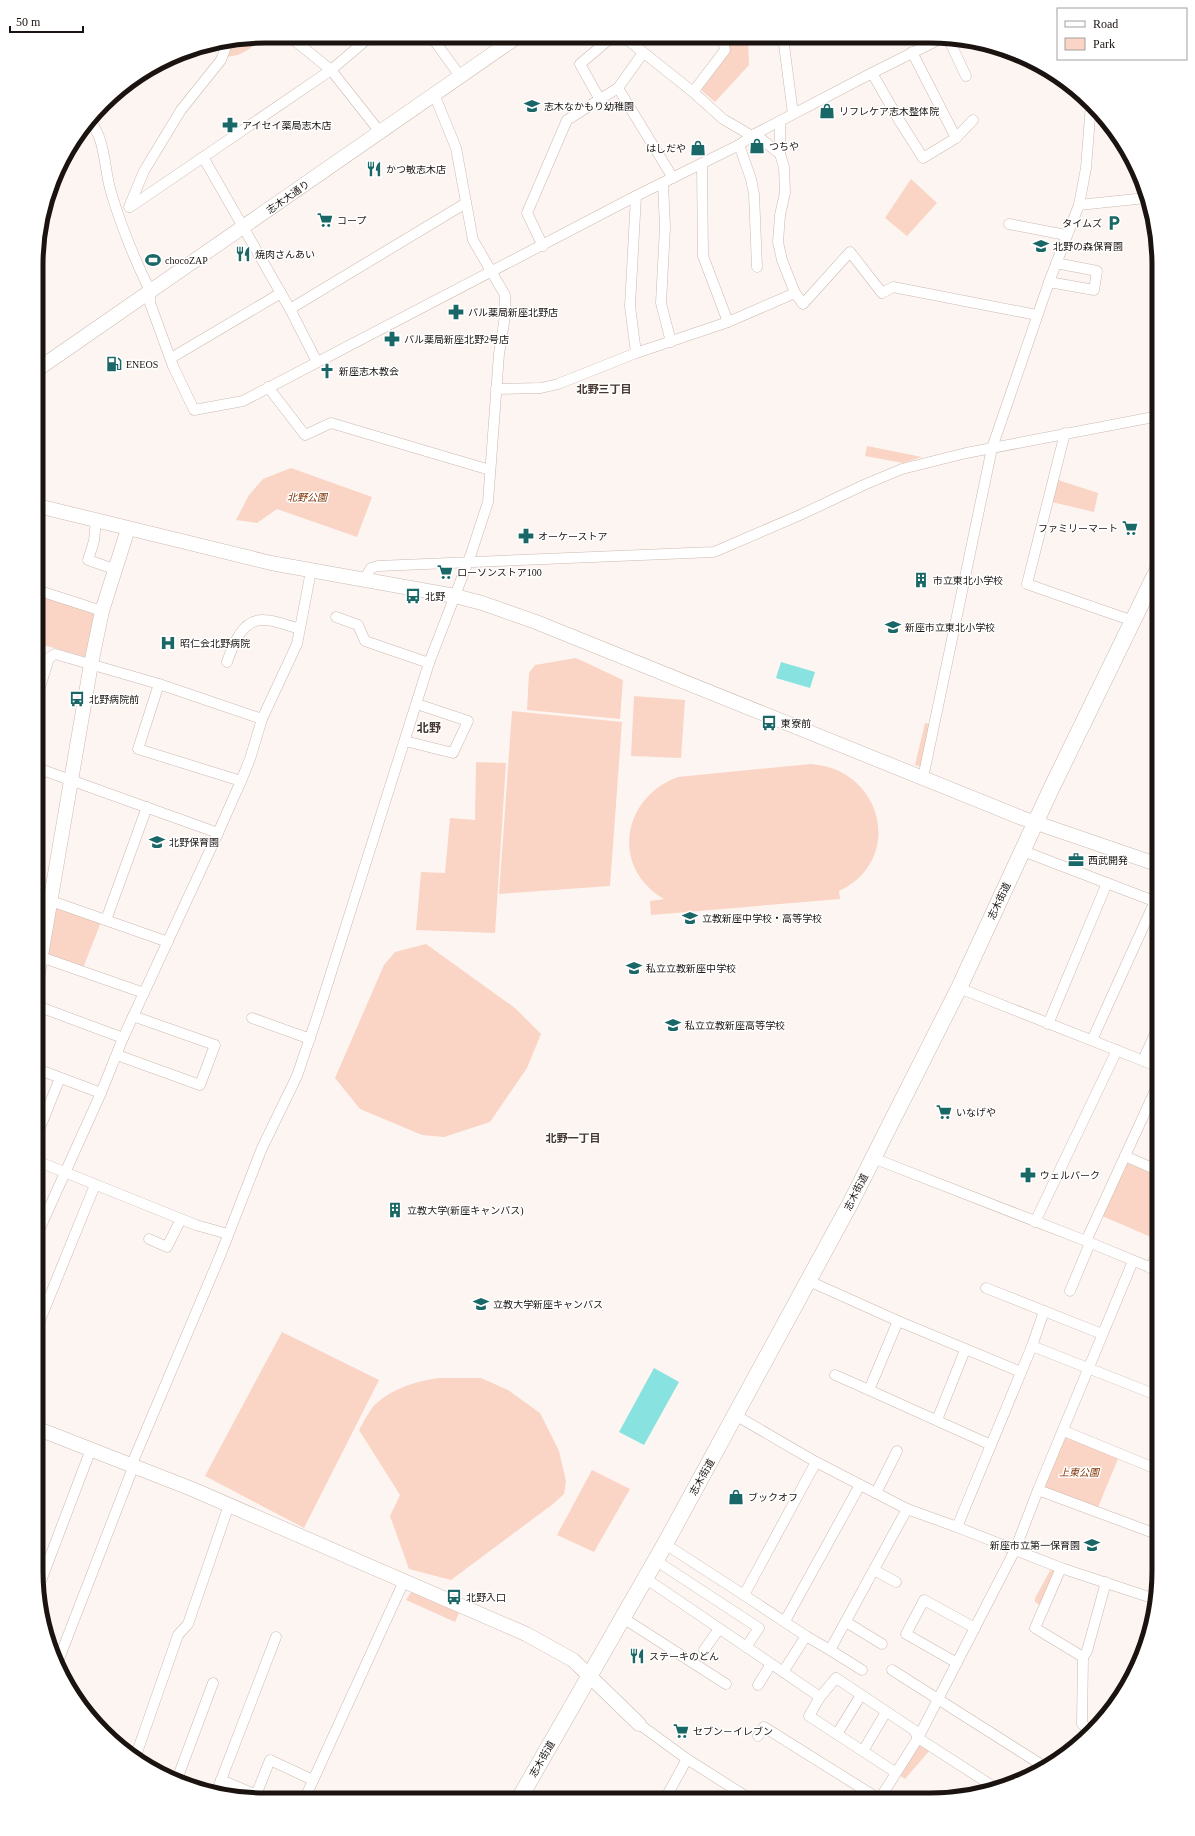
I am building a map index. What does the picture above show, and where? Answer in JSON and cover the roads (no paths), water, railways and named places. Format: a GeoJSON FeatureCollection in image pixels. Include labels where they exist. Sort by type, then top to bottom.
{"type":"FeatureCollection","features":[{"type":"Feature","properties":{"kind":"main road","name":"志木街道"},"geometry":{"type":"LineString","coordinates":[[522,1793],[665,1544],[809,1281],[959,988],[1035,823],[1133,620],[1152,596]]}},
{"type":"Feature","properties":{"kind":"street"},"geometry":{"type":"LineString","coordinates":[[298,43],[331,70],[380,132]]}},
{"type":"Feature","properties":{"kind":"street"},"geometry":{"type":"LineString","coordinates":[[130,207],[331,70],[363,43]]}},
{"type":"Feature","properties":{"kind":"street"},"geometry":{"type":"LineString","coordinates":[[436,43],[460,76]]}},
{"type":"Feature","properties":{"kind":"street","name":"志木大通り"},"geometry":{"type":"LineString","coordinates":[[43,366],[508,43]]}},
{"type":"Feature","properties":{"kind":"street"},"geometry":{"type":"LineString","coordinates":[[599,98],[580,64],[605,43]]}},
{"type":"Feature","properties":{"kind":"street"},"geometry":{"type":"LineString","coordinates":[[631,43],[693,92],[722,119],[753,135],[780,154]]}},
{"type":"Feature","properties":{"kind":"street"},"geometry":{"type":"LineString","coordinates":[[693,92],[725,50],[723,43]]}},
{"type":"Feature","properties":{"kind":"street"},"geometry":{"type":"LineString","coordinates":[[784,43],[792,114]]}},
{"type":"Feature","properties":{"kind":"street"},"geometry":{"type":"LineString","coordinates":[[93,125],[101,140],[111,190],[120,220],[150,291],[150,303],[171,358],[194,410],[244,401],[268,387],[543,246],[636,196],[739,145],[753,135],[792,114],[929,43]]}},
{"type":"Feature","properties":{"kind":"street"},"geometry":{"type":"LineString","coordinates":[[951,44],[966,76]]}},
{"type":"Feature","properties":{"kind":"street"},"geometry":{"type":"LineString","coordinates":[[120,220],[130,207],[144,171],[181,110],[221,60],[226,46]]}},
{"type":"Feature","properties":{"kind":"street"},"geometry":{"type":"LineString","coordinates":[[912,52],[956,138]]}},
{"type":"Feature","properties":{"kind":"street"},"geometry":{"type":"LineString","coordinates":[[543,246],[527,213],[567,120],[599,98],[618,88],[643,53]]}},
{"type":"Feature","properties":{"kind":"street"},"geometry":{"type":"LineString","coordinates":[[872,73],[923,158],[956,138],[973,120]]}},
{"type":"Feature","properties":{"kind":"street"},"geometry":{"type":"LineString","coordinates":[[618,88],[673,178]]}},
{"type":"Feature","properties":{"kind":"street"},"geometry":{"type":"LineString","coordinates":[[60,1655],[134,1465],[134,1459],[220,1256],[262,1148],[297,1076],[429,663],[468,562],[488,502],[496,389],[505,316],[504,296],[492,271],[473,240],[456,148],[440,104],[434,94]]}},
{"type":"Feature","properties":{"kind":"street"},"geometry":{"type":"LineString","coordinates":[[923,778],[992,448],[1037,315],[1066,235],[1079,205],[1086,168],[1090,112]]}},
{"type":"Feature","properties":{"kind":"street"},"geometry":{"type":"LineString","coordinates":[[780,121],[780,154],[784,167],[785,193],[780,215],[778,242],[782,260],[795,293],[803,304],[850,252],[882,293],[892,287],[1037,315]]}},
{"type":"Feature","properties":{"kind":"street"},"geometry":{"type":"LineString","coordinates":[[739,145],[751,179],[754,194],[757,267]]}},
{"type":"Feature","properties":{"kind":"street"},"geometry":{"type":"LineString","coordinates":[[203,157],[290,309],[317,362]]}},
{"type":"Feature","properties":{"kind":"street"},"geometry":{"type":"LineString","coordinates":[[702,164],[703,256],[728,322]]}},
{"type":"Feature","properties":{"kind":"street"},"geometry":{"type":"LineString","coordinates":[[663,183],[665,227],[661,303],[671,342]]}},
{"type":"Feature","properties":{"kind":"street"},"geometry":{"type":"LineString","coordinates":[[636,196],[630,306],[636,353]]}},
{"type":"Feature","properties":{"kind":"street"},"geometry":{"type":"LineString","coordinates":[[1079,205],[1141,198]]}},
{"type":"Feature","properties":{"kind":"street"},"geometry":{"type":"LineString","coordinates":[[290,309],[466,203]]}},
{"type":"Feature","properties":{"kind":"street"},"geometry":{"type":"LineString","coordinates":[[1009,224],[1066,235]]}},
{"type":"Feature","properties":{"kind":"street"},"geometry":{"type":"LineString","coordinates":[[1049,282],[1094,290],[1097,271],[1056,263]]}},
{"type":"Feature","properties":{"kind":"street"},"geometry":{"type":"LineString","coordinates":[[171,358],[281,293]]}},
{"type":"Feature","properties":{"kind":"street"},"geometry":{"type":"LineString","coordinates":[[496,389],[541,388],[558,384],[636,353],[728,322],[795,293]]}},
{"type":"Feature","properties":{"kind":"street"},"geometry":{"type":"LineString","coordinates":[[268,387],[305,435],[331,423],[490,470]]}},
{"type":"Feature","properties":{"kind":"street"},"geometry":{"type":"LineString","coordinates":[[364,580],[371,568],[378,566],[714,552],[890,474],[915,465],[1065,433],[1152,417]]}},
{"type":"Feature","properties":{"kind":"street"},"geometry":{"type":"LineString","coordinates":[[1065,433],[1027,584],[1133,620]]}},
{"type":"Feature","properties":{"kind":"street"},"geometry":{"type":"LineString","coordinates":[[43,507],[238,556],[311,571],[455,596],[482,603],[536,622],[1035,823],[1152,863]]}},
{"type":"Feature","properties":{"kind":"street"},"geometry":{"type":"LineString","coordinates":[[96,520],[94,541],[88,560],[114,569]]}},
{"type":"Feature","properties":{"kind":"street"},"geometry":{"type":"LineString","coordinates":[[128,528],[102,611],[91,664],[71,780],[43,898],[168,942]]}},
{"type":"Feature","properties":{"kind":"street"},"geometry":{"type":"LineString","coordinates":[[43,1222],[101,1094],[123,1038],[241,781],[250,759],[262,719],[297,644],[298,628],[311,571]]}},
{"type":"Feature","properties":{"kind":"street"},"geometry":{"type":"LineString","coordinates":[[43,592],[102,611]]}},
{"type":"Feature","properties":{"kind":"street"},"geometry":{"type":"LineString","coordinates":[[336,617],[358,625],[365,641],[429,663]]}},
{"type":"Feature","properties":{"kind":"street"},"geometry":{"type":"LineString","coordinates":[[226,662],[241,631],[248,625],[265,620],[298,628]]}},
{"type":"Feature","properties":{"kind":"street"},"geometry":{"type":"LineString","coordinates":[[43,678],[49,658],[55,654],[159,684],[262,719]]}},
{"type":"Feature","properties":{"kind":"street"},"geometry":{"type":"LineString","coordinates":[[159,684],[138,749],[241,781]]}},
{"type":"Feature","properties":{"kind":"street"},"geometry":{"type":"LineString","coordinates":[[405,741],[453,754],[468,721],[417,704]]}},
{"type":"Feature","properties":{"kind":"street"},"geometry":{"type":"LineString","coordinates":[[43,770],[218,833]]}},
{"type":"Feature","properties":{"kind":"street"},"geometry":{"type":"LineString","coordinates":[[106,920],[147,807]]}},
{"type":"Feature","properties":{"kind":"street"},"geometry":{"type":"LineString","coordinates":[[1023,851],[1152,900]]}},
{"type":"Feature","properties":{"kind":"street"},"geometry":{"type":"LineString","coordinates":[[1048,1024],[1107,883]]}},
{"type":"Feature","properties":{"kind":"street"},"geometry":{"type":"LineString","coordinates":[[1092,1040],[1152,913]]}},
{"type":"Feature","properties":{"kind":"street"},"geometry":{"type":"LineString","coordinates":[[43,958],[144,993]]}},
{"type":"Feature","properties":{"kind":"street"},"geometry":{"type":"LineString","coordinates":[[959,988],[1048,1024],[1152,1063]]}},
{"type":"Feature","properties":{"kind":"street"},"geometry":{"type":"LineString","coordinates":[[43,1008],[123,1038]]}},
{"type":"Feature","properties":{"kind":"street"},"geometry":{"type":"LineString","coordinates":[[116,1055],[200,1085],[216,1045],[133,1016]]}},
{"type":"Feature","properties":{"kind":"street"},"geometry":{"type":"LineString","coordinates":[[252,1018],[310,1039]]}},
{"type":"Feature","properties":{"kind":"street"},"geometry":{"type":"LineString","coordinates":[[1144,1060],[1152,1041]]}},
{"type":"Feature","properties":{"kind":"street"},"geometry":{"type":"LineString","coordinates":[[1035,1222],[1117,1050]]}},
{"type":"Feature","properties":{"kind":"street"},"geometry":{"type":"LineString","coordinates":[[43,1071],[101,1094]]}},
{"type":"Feature","properties":{"kind":"street"},"geometry":{"type":"LineString","coordinates":[[43,1120],[60,1078]]}},
{"type":"Feature","properties":{"kind":"street"},"geometry":{"type":"LineString","coordinates":[[1070,1291],[1088,1242],[1152,1097]]}},
{"type":"Feature","properties":{"kind":"street"},"geometry":{"type":"LineString","coordinates":[[1125,1156],[1152,1168]]}},
{"type":"Feature","properties":{"kind":"street"},"geometry":{"type":"LineString","coordinates":[[873,1158],[1088,1242],[1152,1269]]}},
{"type":"Feature","properties":{"kind":"street"},"geometry":{"type":"LineString","coordinates":[[43,1164],[182,1219],[228,1234]]}},
{"type":"Feature","properties":{"kind":"street"},"geometry":{"type":"LineString","coordinates":[[43,1313],[95,1185]]}},
{"type":"Feature","properties":{"kind":"street"},"geometry":{"type":"LineString","coordinates":[[149,1239],[167,1247],[182,1219]]}},
{"type":"Feature","properties":{"kind":"street"},"geometry":{"type":"LineString","coordinates":[[884,1793],[895,1772],[918,1738],[1015,1550],[1038,1490],[1064,1431],[1102,1334],[1133,1261]]}},
{"type":"Feature","properties":{"kind":"street"},"geometry":{"type":"LineString","coordinates":[[809,1281],[965,1350],[1021,1372]]}},
{"type":"Feature","properties":{"kind":"street"},"geometry":{"type":"LineString","coordinates":[[986,1288],[1102,1334]]}},
{"type":"Feature","properties":{"kind":"street"},"geometry":{"type":"LineString","coordinates":[[957,1527],[1032,1346],[1044,1311]]}},
{"type":"Feature","properties":{"kind":"street"},"geometry":{"type":"LineString","coordinates":[[869,1390],[898,1321]]}},
{"type":"Feature","properties":{"kind":"street"},"geometry":{"type":"LineString","coordinates":[[1032,1346],[1152,1393]]}},
{"type":"Feature","properties":{"kind":"street"},"geometry":{"type":"LineString","coordinates":[[937,1420],[965,1350]]}},
{"type":"Feature","properties":{"kind":"street"},"geometry":{"type":"LineString","coordinates":[[835,1375],[991,1445]]}},
{"type":"Feature","properties":{"kind":"street"},"geometry":{"type":"LineString","coordinates":[[735,1415],[816,1462],[907,1509],[1061,1568],[1150,1597]]}},
{"type":"Feature","properties":{"kind":"street"},"geometry":{"type":"LineString","coordinates":[[43,1431],[134,1465],[229,1505],[548,1645],[573,1660],[639,1724],[738,1793]]}},
{"type":"Feature","properties":{"kind":"street"},"geometry":{"type":"LineString","coordinates":[[1064,1431],[1152,1468]]}},
{"type":"Feature","properties":{"kind":"street"},"geometry":{"type":"LineString","coordinates":[[43,1575],[91,1449]]}},
{"type":"Feature","properties":{"kind":"street"},"geometry":{"type":"LineString","coordinates":[[876,1493],[897,1451]]}},
{"type":"Feature","properties":{"kind":"street"},"geometry":{"type":"LineString","coordinates":[[744,1595],[816,1462]]}},
{"type":"Feature","properties":{"kind":"street"},"geometry":{"type":"LineString","coordinates":[[785,1621],[860,1485]]}},
{"type":"Feature","properties":{"kind":"street"},"geometry":{"type":"LineString","coordinates":[[1038,1490],[1152,1533]]}},
{"type":"Feature","properties":{"kind":"street"},"geometry":{"type":"LineString","coordinates":[[138,1753],[178,1635],[188,1624],[229,1505]]}},
{"type":"Feature","properties":{"kind":"street"},"geometry":{"type":"LineString","coordinates":[[830,1650],[907,1509]]}},
{"type":"Feature","properties":{"kind":"street"},"geometry":{"type":"LineString","coordinates":[[665,1544],[806,1636],[862,1670]]}},
{"type":"Feature","properties":{"kind":"street"},"geometry":{"type":"LineString","coordinates":[[655,1560],[759,1628],[746,1647]]}},
{"type":"Feature","properties":{"kind":"street"},"geometry":{"type":"LineString","coordinates":[[1061,1568],[1035,1628],[1083,1657]]}},
{"type":"Feature","properties":{"kind":"street"},"geometry":{"type":"LineString","coordinates":[[874,1570],[896,1582]]}},
{"type":"Feature","properties":{"kind":"street"},"geometry":{"type":"LineString","coordinates":[[645,1578],[820,1698]]}},
{"type":"Feature","properties":{"kind":"street"},"geometry":{"type":"LineString","coordinates":[[307,1793],[404,1581]]}},
{"type":"Feature","properties":{"kind":"street"},"geometry":{"type":"LineString","coordinates":[[1087,1728],[1082,1724],[1083,1657],[1106,1582]]}},
{"type":"Feature","properties":{"kind":"street"},"geometry":{"type":"LineString","coordinates":[[957,1663],[906,1634],[924,1600],[975,1628]]}},
{"type":"Feature","properties":{"kind":"street"},"geometry":{"type":"LineString","coordinates":[[623,1618],[726,1684]]}},
{"type":"Feature","properties":{"kind":"street"},"geometry":{"type":"LineString","coordinates":[[846,1622],[882,1644]]}},
{"type":"Feature","properties":{"kind":"street"},"geometry":{"type":"LineString","coordinates":[[704,1650],[719,1628]]}},
{"type":"Feature","properties":{"kind":"street"},"geometry":{"type":"LineString","coordinates":[[783,1672],[806,1636]]}},
{"type":"Feature","properties":{"kind":"street"},"geometry":{"type":"LineString","coordinates":[[218,1788],[276,1637]]}},
{"type":"Feature","properties":{"kind":"street"},"geometry":{"type":"LineString","coordinates":[[758,1685],[771,1664]]}},
{"type":"Feature","properties":{"kind":"street"},"geometry":{"type":"LineString","coordinates":[[892,1670],[1040,1764]]}},
{"type":"Feature","properties":{"kind":"street"},"geometry":{"type":"LineString","coordinates":[[895,1772],[808,1716],[836,1678],[914,1730],[918,1738],[990,1784]]}},
{"type":"Feature","properties":{"kind":"street"},"geometry":{"type":"LineString","coordinates":[[179,1775],[213,1683]]}},
{"type":"Feature","properties":{"kind":"street"},"geometry":{"type":"LineString","coordinates":[[837,1734],[861,1695]]}},
{"type":"Feature","properties":{"kind":"street"},"geometry":{"type":"LineString","coordinates":[[863,1750],[886,1712]]}},
{"type":"Feature","properties":{"kind":"street"},"geometry":{"type":"LineString","coordinates":[[758,1736],[764,1727],[871,1793]]}},
{"type":"Feature","properties":{"kind":"street"},"geometry":{"type":"LineString","coordinates":[[668,1793],[687,1759]]}},
{"type":"Feature","properties":{"kind":"street"},"geometry":{"type":"LineString","coordinates":[[261,1793],[270,1760],[313,1780]]}},
{"type":"Feature","properties":{"kind":"street"},"geometry":{"type":"LineString","coordinates":[[221,1780],[253,1793]]}},
{"type":"Feature","properties":{"kind":"water"},"geometry":{"type":"Polygon","coordinates":[[[781,662],[815,672],[810,688],[776,678],[781,662]]]}},
{"type":"Feature","properties":{"kind":"water"},"geometry":{"type":"Polygon","coordinates":[[[654,1368],[679,1382],[644,1445],[619,1432],[654,1368]]]}},
{"type":"Feature","properties":{"kind":"place","name":"志木なかもり幼稚園"},"geometry":{"type":"Point","coordinates":[532,106]}},
{"type":"Feature","properties":{"kind":"place","name":"リフレケア志木整体院"},"geometry":{"type":"Point","coordinates":[827,111]}},
{"type":"Feature","properties":{"kind":"place","name":"アイセイ薬局志木店"},"geometry":{"type":"Point","coordinates":[230,125]}},
{"type":"Feature","properties":{"kind":"place","name":"つちや"},"geometry":{"type":"Point","coordinates":[757,146]}},
{"type":"Feature","properties":{"kind":"place","name":"はしだや"},"geometry":{"type":"Point","coordinates":[698,148]}},
{"type":"Feature","properties":{"kind":"place","name":"かつ敏志木店"},"geometry":{"type":"Point","coordinates":[374,169]}},
{"type":"Feature","properties":{"kind":"place","name":"コープ"},"geometry":{"type":"Point","coordinates":[325,220]}},
{"type":"Feature","properties":{"kind":"place","name":"タイムズ"},"geometry":{"type":"Point","coordinates":[1114,223]}},
{"type":"Feature","properties":{"kind":"place","name":"北野の森保育園"},"geometry":{"type":"Point","coordinates":[1041,246]}},
{"type":"Feature","properties":{"kind":"place","name":"焼肉さんあい"},"geometry":{"type":"Point","coordinates":[243,254]}},
{"type":"Feature","properties":{"kind":"place","name":"chocoZAP"},"geometry":{"type":"Point","coordinates":[153,260]}},
{"type":"Feature","properties":{"kind":"place","name":"パル薬局新座北野店"},"geometry":{"type":"Point","coordinates":[456,312]}},
{"type":"Feature","properties":{"kind":"place","name":"パル薬局新座北野2号店"},"geometry":{"type":"Point","coordinates":[392,339]}},
{"type":"Feature","properties":{"kind":"place","name":"ENEOS"},"geometry":{"type":"Point","coordinates":[114,364]}},
{"type":"Feature","properties":{"kind":"place","name":"新座志木教会"},"geometry":{"type":"Point","coordinates":[327,371]}},
{"type":"Feature","properties":{"kind":"place","name":"ファミリーマート"},"geometry":{"type":"Point","coordinates":[1130,528]}},
{"type":"Feature","properties":{"kind":"place","name":"オーケーストア"},"geometry":{"type":"Point","coordinates":[526,536]}},
{"type":"Feature","properties":{"kind":"place","name":"ローソンストア100"},"geometry":{"type":"Point","coordinates":[445,572]}},
{"type":"Feature","properties":{"kind":"place","name":"市立東北小学校"},"geometry":{"type":"Point","coordinates":[921,580]}},
{"type":"Feature","properties":{"kind":"place","name":"北野"},"geometry":{"type":"Point","coordinates":[413,596]}},
{"type":"Feature","properties":{"kind":"place","name":"新座市立東北小学校"},"geometry":{"type":"Point","coordinates":[893,627]}},
{"type":"Feature","properties":{"kind":"place","name":"昭仁会北野病院"},"geometry":{"type":"Point","coordinates":[168,643]}},
{"type":"Feature","properties":{"kind":"place","name":"北野病院前"},"geometry":{"type":"Point","coordinates":[77,699]}},
{"type":"Feature","properties":{"kind":"place","name":"東寮前"},"geometry":{"type":"Point","coordinates":[769,723]}},
{"type":"Feature","properties":{"kind":"place","name":"北野保育園"},"geometry":{"type":"Point","coordinates":[157,842]}},
{"type":"Feature","properties":{"kind":"place","name":"西武開発"},"geometry":{"type":"Point","coordinates":[1076,860]}},
{"type":"Feature","properties":{"kind":"place","name":"立教新座中学校・高等学校"},"geometry":{"type":"Point","coordinates":[690,918]}},
{"type":"Feature","properties":{"kind":"place","name":"私立立教新座中学校"},"geometry":{"type":"Point","coordinates":[634,968]}},
{"type":"Feature","properties":{"kind":"place","name":"私立立教新座高等学校"},"geometry":{"type":"Point","coordinates":[673,1025]}},
{"type":"Feature","properties":{"kind":"place","name":"いなげや"},"geometry":{"type":"Point","coordinates":[944,1112]}},
{"type":"Feature","properties":{"kind":"place","name":"ウェルパーク"},"geometry":{"type":"Point","coordinates":[1028,1175]}},
{"type":"Feature","properties":{"kind":"place","name":"立教大学(新座キャンパス)"},"geometry":{"type":"Point","coordinates":[395,1210]}},
{"type":"Feature","properties":{"kind":"place","name":"立教大学新座キャンパス"},"geometry":{"type":"Point","coordinates":[481,1304]}},
{"type":"Feature","properties":{"kind":"place","name":"ブックオフ"},"geometry":{"type":"Point","coordinates":[736,1497]}},
{"type":"Feature","properties":{"kind":"place","name":"新座市立第一保育園"},"geometry":{"type":"Point","coordinates":[1092,1545]}},
{"type":"Feature","properties":{"kind":"place","name":"北野入口"},"geometry":{"type":"Point","coordinates":[454,1597]}},
{"type":"Feature","properties":{"kind":"place","name":"ステーキのどん"},"geometry":{"type":"Point","coordinates":[637,1656]}},
{"type":"Feature","properties":{"kind":"place","name":"セブン－イレブン"},"geometry":{"type":"Point","coordinates":[681,1731]}},
{"type":"Feature","properties":{"kind":"district","name":"北野三丁目"},"geometry":{"type":"Point","coordinates":[604,389]}},
{"type":"Feature","properties":{"kind":"district","name":"北野"},"geometry":{"type":"Point","coordinates":[429,728]}},
{"type":"Feature","properties":{"kind":"district","name":"北野一丁目"},"geometry":{"type":"Point","coordinates":[573,1138]}},
{"type":"Feature","properties":{"kind":"park label","name":"北野公園"},"geometry":{"type":"Point","coordinates":[307,497]}},
{"type":"Feature","properties":{"kind":"park label","name":"上東公園"},"geometry":{"type":"Point","coordinates":[1079,1472]}}]}
